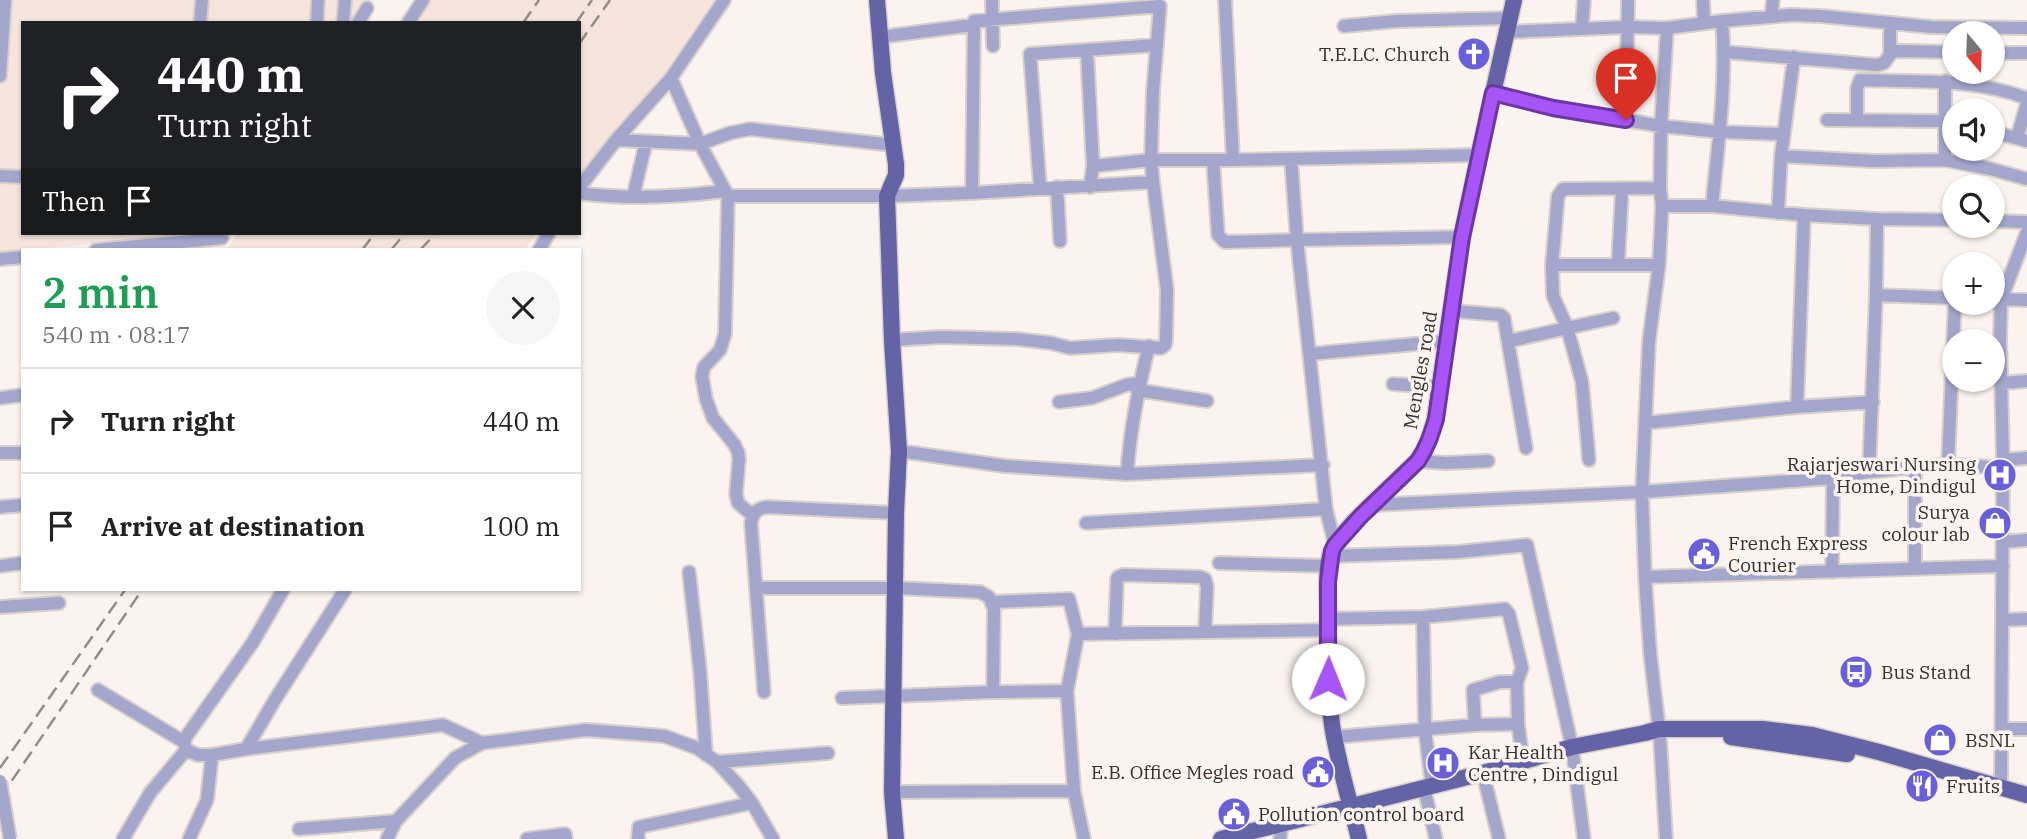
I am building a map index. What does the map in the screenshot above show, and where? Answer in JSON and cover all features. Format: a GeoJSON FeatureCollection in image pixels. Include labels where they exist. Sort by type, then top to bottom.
{"type":"FeatureCollection","features":[{"type":"Feature","properties":{"kind":"main road"},"geometry":{"type":"LineString","coordinates":[[877,0],[896,176],[887,195],[899,451],[892,792],[896,839]]}},
{"type":"Feature","properties":{"kind":"main road","name":"Mengles road"},"geometry":{"type":"LineString","coordinates":[[1331,556],[1372,505],[1418,461],[1431,436],[1453,311],[1462,237],[1514,0]]}},
{"type":"Feature","properties":{"kind":"main road"},"geometry":{"type":"LineString","coordinates":[[1331,556],[1328,679],[1335,737],[1359,839]]}},
{"type":"Feature","properties":{"kind":"main road"},"geometry":{"type":"LineString","coordinates":[[1221,839],[1281,831],[1351,805],[1483,773],[1572,747],[1655,733],[1762,729],[1812,735],[2027,804]]}},
{"type":"Feature","properties":{"kind":"main road"},"geometry":{"type":"LineString","coordinates":[[1876,756],[2001,786],[2027,795]]}},
{"type":"Feature","properties":{"kind":"street"},"geometry":{"type":"LineString","coordinates":[[0,76],[5,0]]}},
{"type":"Feature","properties":{"kind":"street"},"geometry":{"type":"LineString","coordinates":[[200,21],[202,0]]}},
{"type":"Feature","properties":{"kind":"street"},"geometry":{"type":"LineString","coordinates":[[317,21],[318,0]]}},
{"type":"Feature","properties":{"kind":"street"},"geometry":{"type":"LineString","coordinates":[[343,21],[345,0]]}},
{"type":"Feature","properties":{"kind":"street"},"geometry":{"type":"LineString","coordinates":[[409,21],[423,0]]}},
{"type":"Feature","properties":{"kind":"street"},"geometry":{"type":"LineString","coordinates":[[581,187],[616,140],[671,78],[724,0]]}},
{"type":"Feature","properties":{"kind":"street"},"geometry":{"type":"LineString","coordinates":[[992,0],[993,46]]}},
{"type":"Feature","properties":{"kind":"street"},"geometry":{"type":"LineString","coordinates":[[1225,0],[1233,160]]}},
{"type":"Feature","properties":{"kind":"street"},"geometry":{"type":"LineString","coordinates":[[1582,28],[1584,0]]}},
{"type":"Feature","properties":{"kind":"street"},"geometry":{"type":"LineString","coordinates":[[1626,120],[1628,0]]}},
{"type":"Feature","properties":{"kind":"street"},"geometry":{"type":"LineString","coordinates":[[1703,0],[1704,23]]}},
{"type":"Feature","properties":{"kind":"street"},"geometry":{"type":"LineString","coordinates":[[1772,17],[1773,0]]}},
{"type":"Feature","properties":{"kind":"street"},"geometry":{"type":"LineString","coordinates":[[892,340],[941,337],[1030,340],[1070,348],[1118,345],[1161,348],[1165,345],[1167,290],[1151,160],[1160,3],[1095,5],[974,21],[972,193]]}},
{"type":"Feature","properties":{"kind":"street"},"geometry":{"type":"LineString","coordinates":[[359,21],[367,8]]}},
{"type":"Feature","properties":{"kind":"street"},"geometry":{"type":"LineString","coordinates":[[1344,26],[1396,22],[1667,28],[1772,17],[1821,16],[1931,27],[2027,28]]}},
{"type":"Feature","properties":{"kind":"street"},"geometry":{"type":"LineString","coordinates":[[1712,206],[1725,52],[1722,21]]}},
{"type":"Feature","properties":{"kind":"street"},"geometry":{"type":"LineString","coordinates":[[1725,52],[1877,65],[1884,63],[1890,54],[1890,23]]}},
{"type":"Feature","properties":{"kind":"street"},"geometry":{"type":"LineString","coordinates":[[880,37],[973,25]]}},
{"type":"Feature","properties":{"kind":"street"},"geometry":{"type":"LineString","coordinates":[[1666,839],[1655,733],[1642,492],[1649,341],[1662,206],[1661,126],[1667,28]]}},
{"type":"Feature","properties":{"kind":"street"},"geometry":{"type":"LineString","coordinates":[[1040,187],[1030,54],[1157,45]]}},
{"type":"Feature","properties":{"kind":"street"},"geometry":{"type":"LineString","coordinates":[[1087,51],[1093,166],[1090,187]]}},
{"type":"Feature","properties":{"kind":"street"},"geometry":{"type":"LineString","coordinates":[[1890,54],[1898,51],[1942,52]]}},
{"type":"Feature","properties":{"kind":"street"},"geometry":{"type":"LineString","coordinates":[[2006,52],[2027,53]]}},
{"type":"Feature","properties":{"kind":"street"},"geometry":{"type":"LineString","coordinates":[[1778,213],[1783,134],[1794,57]]}},
{"type":"Feature","properties":{"kind":"street"},"geometry":{"type":"LineString","coordinates":[[671,78],[700,144],[727,194],[725,334],[720,349],[704,367],[702,376],[713,418],[738,452],[738,503],[752,516]]}},
{"type":"Feature","properties":{"kind":"street"},"geometry":{"type":"LineString","coordinates":[[1857,120],[1857,88],[1860,80],[1942,82]]}},
{"type":"Feature","properties":{"kind":"street"},"geometry":{"type":"LineString","coordinates":[[1959,84],[2002,90],[2026,98],[2022,139]]}},
{"type":"Feature","properties":{"kind":"street"},"geometry":{"type":"LineString","coordinates":[[1493,93],[1553,108],[1661,126],[1720,132],[1783,134]]}},
{"type":"Feature","properties":{"kind":"street"},"geometry":{"type":"LineString","coordinates":[[1827,120],[1942,122]]}},
{"type":"Feature","properties":{"kind":"street"},"geometry":{"type":"LineString","coordinates":[[616,140],[700,144],[730,133],[750,130],[893,145]]}},
{"type":"Feature","properties":{"kind":"street"},"geometry":{"type":"LineString","coordinates":[[633,197],[646,142]]}},
{"type":"Feature","properties":{"kind":"street"},"geometry":{"type":"LineString","coordinates":[[1093,166],[1151,160],[1479,155]]}},
{"type":"Feature","properties":{"kind":"street"},"geometry":{"type":"LineString","coordinates":[[1781,156],[1873,161],[1942,160]]}},
{"type":"Feature","properties":{"kind":"street"},"geometry":{"type":"LineString","coordinates":[[1291,159],[1297,240],[1331,556]]}},
{"type":"Feature","properties":{"kind":"street"},"geometry":{"type":"LineString","coordinates":[[1213,160],[1217,235],[1225,242],[1462,237]]}},
{"type":"Feature","properties":{"kind":"street"},"geometry":{"type":"LineString","coordinates":[[1950,161],[2027,179]]}},
{"type":"Feature","properties":{"kind":"street"},"geometry":{"type":"LineString","coordinates":[[0,176],[21,177]]}},
{"type":"Feature","properties":{"kind":"street"},"geometry":{"type":"LineString","coordinates":[[581,190],[604,196],[633,197],[727,194],[887,195],[972,193],[1153,182]]}},
{"type":"Feature","properties":{"kind":"street"},"geometry":{"type":"LineString","coordinates":[[1057,187],[1059,242]]}},
{"type":"Feature","properties":{"kind":"street"},"geometry":{"type":"LineString","coordinates":[[1589,460],[1582,383],[1567,327],[1553,296],[1552,265],[1558,195],[1568,189],[1660,188]]}},
{"type":"Feature","properties":{"kind":"street"},"geometry":{"type":"LineString","coordinates":[[1618,265],[1622,190]]}},
{"type":"Feature","properties":{"kind":"street"},"geometry":{"type":"LineString","coordinates":[[1662,206],[1712,206],[1804,215],[1942,220]]}},
{"type":"Feature","properties":{"kind":"street"},"geometry":{"type":"LineString","coordinates":[[1797,407],[1804,215]]}},
{"type":"Feature","properties":{"kind":"street"},"geometry":{"type":"LineString","coordinates":[[1869,472],[1877,219]]}},
{"type":"Feature","properties":{"kind":"street"},"geometry":{"type":"LineString","coordinates":[[2005,221],[2027,222]]}},
{"type":"Feature","properties":{"kind":"street"},"geometry":{"type":"LineString","coordinates":[[2005,282],[2027,232]]}},
{"type":"Feature","properties":{"kind":"street"},"geometry":{"type":"LineString","coordinates":[[114,248],[224,236]]}},
{"type":"Feature","properties":{"kind":"street"},"geometry":{"type":"LineString","coordinates":[[0,259],[21,257]]}},
{"type":"Feature","properties":{"kind":"street"},"geometry":{"type":"LineString","coordinates":[[1552,265],[1658,265]]}},
{"type":"Feature","properties":{"kind":"street"},"geometry":{"type":"LineString","coordinates":[[1876,295],[1942,298]]}},
{"type":"Feature","properties":{"kind":"street"},"geometry":{"type":"LineString","coordinates":[[2005,300],[2027,300]]}},
{"type":"Feature","properties":{"kind":"street"},"geometry":{"type":"LineString","coordinates":[[1453,311],[1502,315],[1506,323],[1526,447]]}},
{"type":"Feature","properties":{"kind":"street"},"geometry":{"type":"LineString","coordinates":[[1948,464],[1953,315]]}},
{"type":"Feature","properties":{"kind":"street"},"geometry":{"type":"LineString","coordinates":[[1509,341],[1613,318]]}},
{"type":"Feature","properties":{"kind":"street"},"geometry":{"type":"LineString","coordinates":[[1309,354],[1448,341]]}},
{"type":"Feature","properties":{"kind":"street"},"geometry":{"type":"LineString","coordinates":[[1127,474],[1129,436],[1149,346]]}},
{"type":"Feature","properties":{"kind":"street"},"geometry":{"type":"LineString","coordinates":[[2005,383],[2027,381]]}},
{"type":"Feature","properties":{"kind":"street"},"geometry":{"type":"LineString","coordinates":[[1393,384],[1440,387]]}},
{"type":"Feature","properties":{"kind":"street"},"geometry":{"type":"LineString","coordinates":[[1059,402],[1092,398],[1126,385],[1207,401]]}},
{"type":"Feature","properties":{"kind":"street"},"geometry":{"type":"LineString","coordinates":[[2001,392],[2001,786]]}},
{"type":"Feature","properties":{"kind":"street"},"geometry":{"type":"LineString","coordinates":[[0,398],[21,395]]}},
{"type":"Feature","properties":{"kind":"street"},"geometry":{"type":"LineString","coordinates":[[1645,423],[1872,402]]}},
{"type":"Feature","properties":{"kind":"street"},"geometry":{"type":"LineString","coordinates":[[899,451],[1005,466],[1127,474],[1323,465]]}},
{"type":"Feature","properties":{"kind":"street"},"geometry":{"type":"LineString","coordinates":[[0,453],[21,453]]}},
{"type":"Feature","properties":{"kind":"street"},"geometry":{"type":"LineString","coordinates":[[1372,505],[1642,492],[1833,478],[1948,464],[2003,464],[2027,458]]}},
{"type":"Feature","properties":{"kind":"street"},"geometry":{"type":"LineString","coordinates":[[1418,461],[1488,461]]}},
{"type":"Feature","properties":{"kind":"street"},"geometry":{"type":"LineString","coordinates":[[1915,568],[1916,467]]}},
{"type":"Feature","properties":{"kind":"street"},"geometry":{"type":"LineString","coordinates":[[1832,572],[1833,478]]}},
{"type":"Feature","properties":{"kind":"street"},"geometry":{"type":"LineString","coordinates":[[0,507],[21,505]]}},
{"type":"Feature","properties":{"kind":"street"},"geometry":{"type":"LineString","coordinates":[[764,692],[752,516],[758,509],[766,507],[896,513]]}},
{"type":"Feature","properties":{"kind":"street"},"geometry":{"type":"LineString","coordinates":[[1086,523],[1326,509]]}},
{"type":"Feature","properties":{"kind":"street"},"geometry":{"type":"LineString","coordinates":[[2003,542],[2027,540]]}},
{"type":"Feature","properties":{"kind":"street"},"geometry":{"type":"LineString","coordinates":[[1219,563],[1458,552],[1527,545],[1572,747],[1584,839]]}},
{"type":"Feature","properties":{"kind":"street"},"geometry":{"type":"LineString","coordinates":[[0,566],[21,563]]}},
{"type":"Feature","properties":{"kind":"street"},"geometry":{"type":"LineString","coordinates":[[1645,576],[2003,566]]}},
{"type":"Feature","properties":{"kind":"street"},"geometry":{"type":"LineString","coordinates":[[688,572],[711,759]]}},
{"type":"Feature","properties":{"kind":"street"},"geometry":{"type":"LineString","coordinates":[[1115,634],[1117,579],[1123,575],[1205,579],[1205,632]]}},
{"type":"Feature","properties":{"kind":"street"},"geometry":{"type":"LineString","coordinates":[[756,588],[896,588],[980,592],[989,597],[994,609],[993,692]]}},
{"type":"Feature","properties":{"kind":"street"},"geometry":{"type":"LineString","coordinates":[[123,839],[150,793],[185,746],[186,737],[253,642],[282,591]]}},
{"type":"Feature","properties":{"kind":"street"},"geometry":{"type":"LineString","coordinates":[[246,749],[344,591]]}},
{"type":"Feature","properties":{"kind":"street"},"geometry":{"type":"LineString","coordinates":[[992,602],[1069,599],[1078,634],[1066,691],[1074,790],[1084,839]]}},
{"type":"Feature","properties":{"kind":"street"},"geometry":{"type":"LineString","coordinates":[[0,607],[59,603]]}},
{"type":"Feature","properties":{"kind":"street"},"geometry":{"type":"LineString","coordinates":[[1078,634],[1205,632],[1505,609],[1509,614],[1522,668],[1517,682],[1518,724],[1523,761]]}},
{"type":"Feature","properties":{"kind":"street"},"geometry":{"type":"LineString","coordinates":[[1423,617],[1428,787],[1436,839]]}},
{"type":"Feature","properties":{"kind":"street"},"geometry":{"type":"LineString","coordinates":[[2003,620],[2027,619]]}},
{"type":"Feature","properties":{"kind":"street"},"geometry":{"type":"LineString","coordinates":[[1475,725],[1473,690],[1500,682],[1517,682]]}},
{"type":"Feature","properties":{"kind":"street"},"geometry":{"type":"LineString","coordinates":[[98,690],[198,755],[443,725],[482,743]]}},
{"type":"Feature","properties":{"kind":"street"},"geometry":{"type":"LineString","coordinates":[[842,698],[1066,691]]}},
{"type":"Feature","properties":{"kind":"street"},"geometry":{"type":"LineString","coordinates":[[1335,737],[1518,724]]}},
{"type":"Feature","properties":{"kind":"street"},"geometry":{"type":"LineString","coordinates":[[2002,729],[2027,729]]}},
{"type":"Feature","properties":{"kind":"street"},"geometry":{"type":"LineString","coordinates":[[387,839],[396,821],[455,758],[482,743],[586,730],[664,736],[697,748],[711,759],[752,803],[774,839]]}},
{"type":"Feature","properties":{"kind":"street"},"geometry":{"type":"LineString","coordinates":[[711,759],[828,753]]}},
{"type":"Feature","properties":{"kind":"street"},"geometry":{"type":"LineString","coordinates":[[189,839],[207,800],[212,755]]}},
{"type":"Feature","properties":{"kind":"street"},"geometry":{"type":"LineString","coordinates":[[1483,773],[1499,839]]}},
{"type":"Feature","properties":{"kind":"street"},"geometry":{"type":"LineString","coordinates":[[0,781],[10,839]]}},
{"type":"Feature","properties":{"kind":"street"},"geometry":{"type":"LineString","coordinates":[[892,792],[1074,790]]}},
{"type":"Feature","properties":{"kind":"street"},"geometry":{"type":"LineString","coordinates":[[638,839],[639,827],[752,803]]}},
{"type":"Feature","properties":{"kind":"street"},"geometry":{"type":"LineString","coordinates":[[299,829],[396,821]]}},
{"type":"Feature","properties":{"kind":"street"},"geometry":{"type":"LineString","coordinates":[[527,839],[565,834],[566,839]]}},
{"type":"Feature","properties":{"kind":"shaded area"},"geometry":{"type":"Polygon","coordinates":[[[11,0],[365,0],[352,21],[21,21],[21,235],[198,235],[21,248],[21,250],[0,252],[0,34],[9,34],[11,0]]]}},
{"type":"Feature","properties":{"kind":"shaded area"},"geometry":{"type":"Polygon","coordinates":[[[414,0],[714,0],[654,87],[581,176],[581,21],[398,21],[414,0]]]}},
{"type":"Feature","properties":{"kind":"shaded area"},"geometry":{"type":"Polygon","coordinates":[[[237,235],[535,235],[526,248],[227,248],[237,235]]]}},
{"type":"Feature","properties":{"kind":"railway"},"geometry":{"type":"LineString","coordinates":[[524,21],[539,0]]}},
{"type":"Feature","properties":{"kind":"railway"},"geometry":{"type":"LineString","coordinates":[[577,21],[592,0]]}},
{"type":"Feature","properties":{"kind":"railway"},"geometry":{"type":"LineString","coordinates":[[581,41],[610,0]]}},
{"type":"Feature","properties":{"kind":"railway"},"geometry":{"type":"LineString","coordinates":[[364,248],[373,235]]}},
{"type":"Feature","properties":{"kind":"railway"},"geometry":{"type":"LineString","coordinates":[[393,248],[403,235]]}},
{"type":"Feature","properties":{"kind":"railway"},"geometry":{"type":"LineString","coordinates":[[422,248],[434,235]]}},
{"type":"Feature","properties":{"kind":"railway"},"geometry":{"type":"LineString","coordinates":[[0,768],[124,591]]}},
{"type":"Feature","properties":{"kind":"railway"},"geometry":{"type":"LineString","coordinates":[[0,798],[141,591]]}},
{"type":"Feature","properties":{"kind":"place","name":"T.E.LC. Church"},"geometry":{"type":"Point","coordinates":[1474,54]}},
{"type":"Feature","properties":{"kind":"place","name":"Rajarjeswari Nursing Home, Dindigul"},"geometry":{"type":"Point","coordinates":[2000,475]}},
{"type":"Feature","properties":{"kind":"place","name":"Surya colour lab"},"geometry":{"type":"Point","coordinates":[1995,523]}},
{"type":"Feature","properties":{"kind":"place","name":"French Express Courier"},"geometry":{"type":"Point","coordinates":[1704,554]}},
{"type":"Feature","properties":{"kind":"place","name":"Bus Stand"},"geometry":{"type":"Point","coordinates":[1856,672]}},
{"type":"Feature","properties":{"kind":"place","name":"BSNL"},"geometry":{"type":"Point","coordinates":[1940,740]}},
{"type":"Feature","properties":{"kind":"place","name":"Kar Health Centre , Dindigul"},"geometry":{"type":"Point","coordinates":[1443,763]}},
{"type":"Feature","properties":{"kind":"place","name":"E.B. Office Megles road"},"geometry":{"type":"Point","coordinates":[1318,772]}},
{"type":"Feature","properties":{"kind":"place","name":"Fruits"},"geometry":{"type":"Point","coordinates":[1922,786]}},
{"type":"Feature","properties":{"kind":"place","name":"Pollution control board"},"geometry":{"type":"Point","coordinates":[1234,814]}},
{"type":"Feature","properties":{"kind":"route"},"geometry":{"type":"LineString","coordinates":[[1328,679],[1328,582],[1332,551],[1360,517],[1418,461],[1431,436],[1436,419],[1462,237],[1493,93],[1553,108],[1626,120]]}}]}
